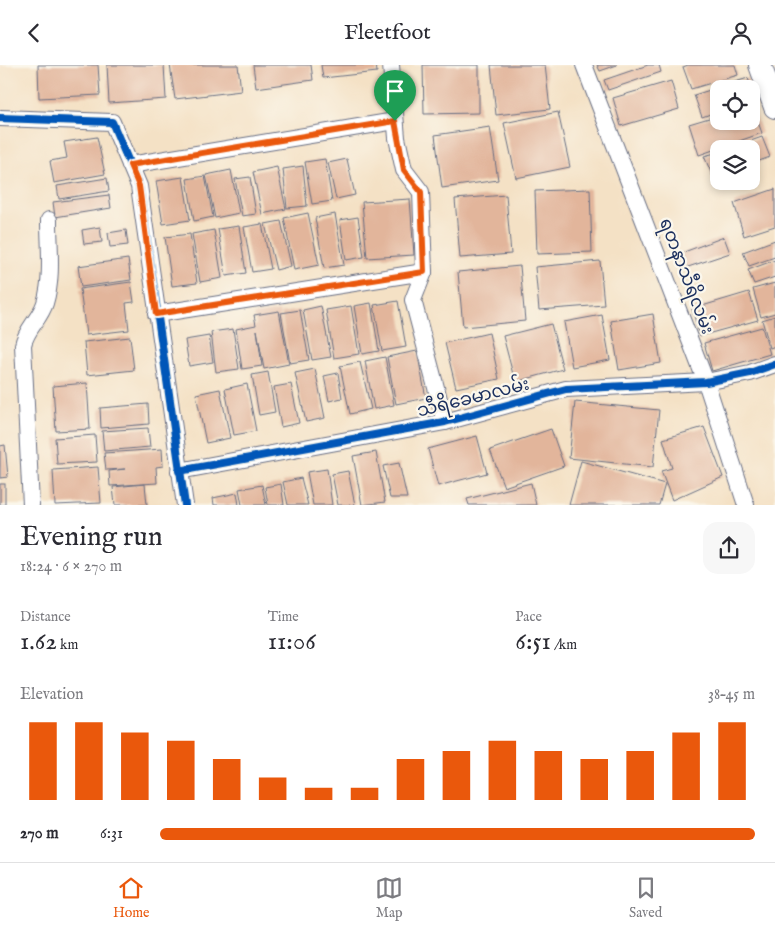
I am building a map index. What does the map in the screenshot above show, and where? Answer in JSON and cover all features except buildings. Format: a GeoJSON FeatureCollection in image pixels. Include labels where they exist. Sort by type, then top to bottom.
{"type":"FeatureCollection","features":[{"type":"Feature","properties":{"kind":"street"},"geometry":{"type":"LineString","coordinates":[[391,65],[395,121],[404,170],[421,192],[424,272],[413,300],[445,422]]}},
{"type":"Feature","properties":{"kind":"street","name":"ရတနာသီရိလမ်း"},"geometry":{"type":"LineString","coordinates":[[584,65],[706,382],[746,505]]}},
{"type":"Feature","properties":{"kind":"street"},"geometry":{"type":"LineString","coordinates":[[760,65],[775,107]]}},
{"type":"Feature","properties":{"kind":"street"},"geometry":{"type":"LineString","coordinates":[[0,118],[112,122],[139,186],[185,505]]}},
{"type":"Feature","properties":{"kind":"street"},"geometry":{"type":"LineString","coordinates":[[130,165],[395,121]]}},
{"type":"Feature","properties":{"kind":"street"},"geometry":{"type":"LineString","coordinates":[[31,505],[23,345],[24,337],[44,304],[49,279],[49,220]]}},
{"type":"Feature","properties":{"kind":"street"},"geometry":{"type":"LineString","coordinates":[[156,314],[424,272]]}},
{"type":"Feature","properties":{"kind":"street","name":"သီရိခေမာလမ်း"},"geometry":{"type":"LineString","coordinates":[[179,471],[445,422],[566,389],[706,382],[775,364]]}},
{"type":"Feature","properties":{"kind":"cycle path"},"geometry":{"type":"LineString","coordinates":[[0,118],[112,122],[139,186],[185,505]]}},
{"type":"Feature","properties":{"kind":"cycle path"},"geometry":{"type":"LineString","coordinates":[[179,471],[445,422],[566,389],[706,382],[750,373],[775,364]]}},
{"type":"Feature","properties":{"kind":"route"},"geometry":{"type":"LineString","coordinates":[[395,121],[404,170],[421,192],[424,272],[156,314],[139,186],[130,165],[395,121]]}}]}
